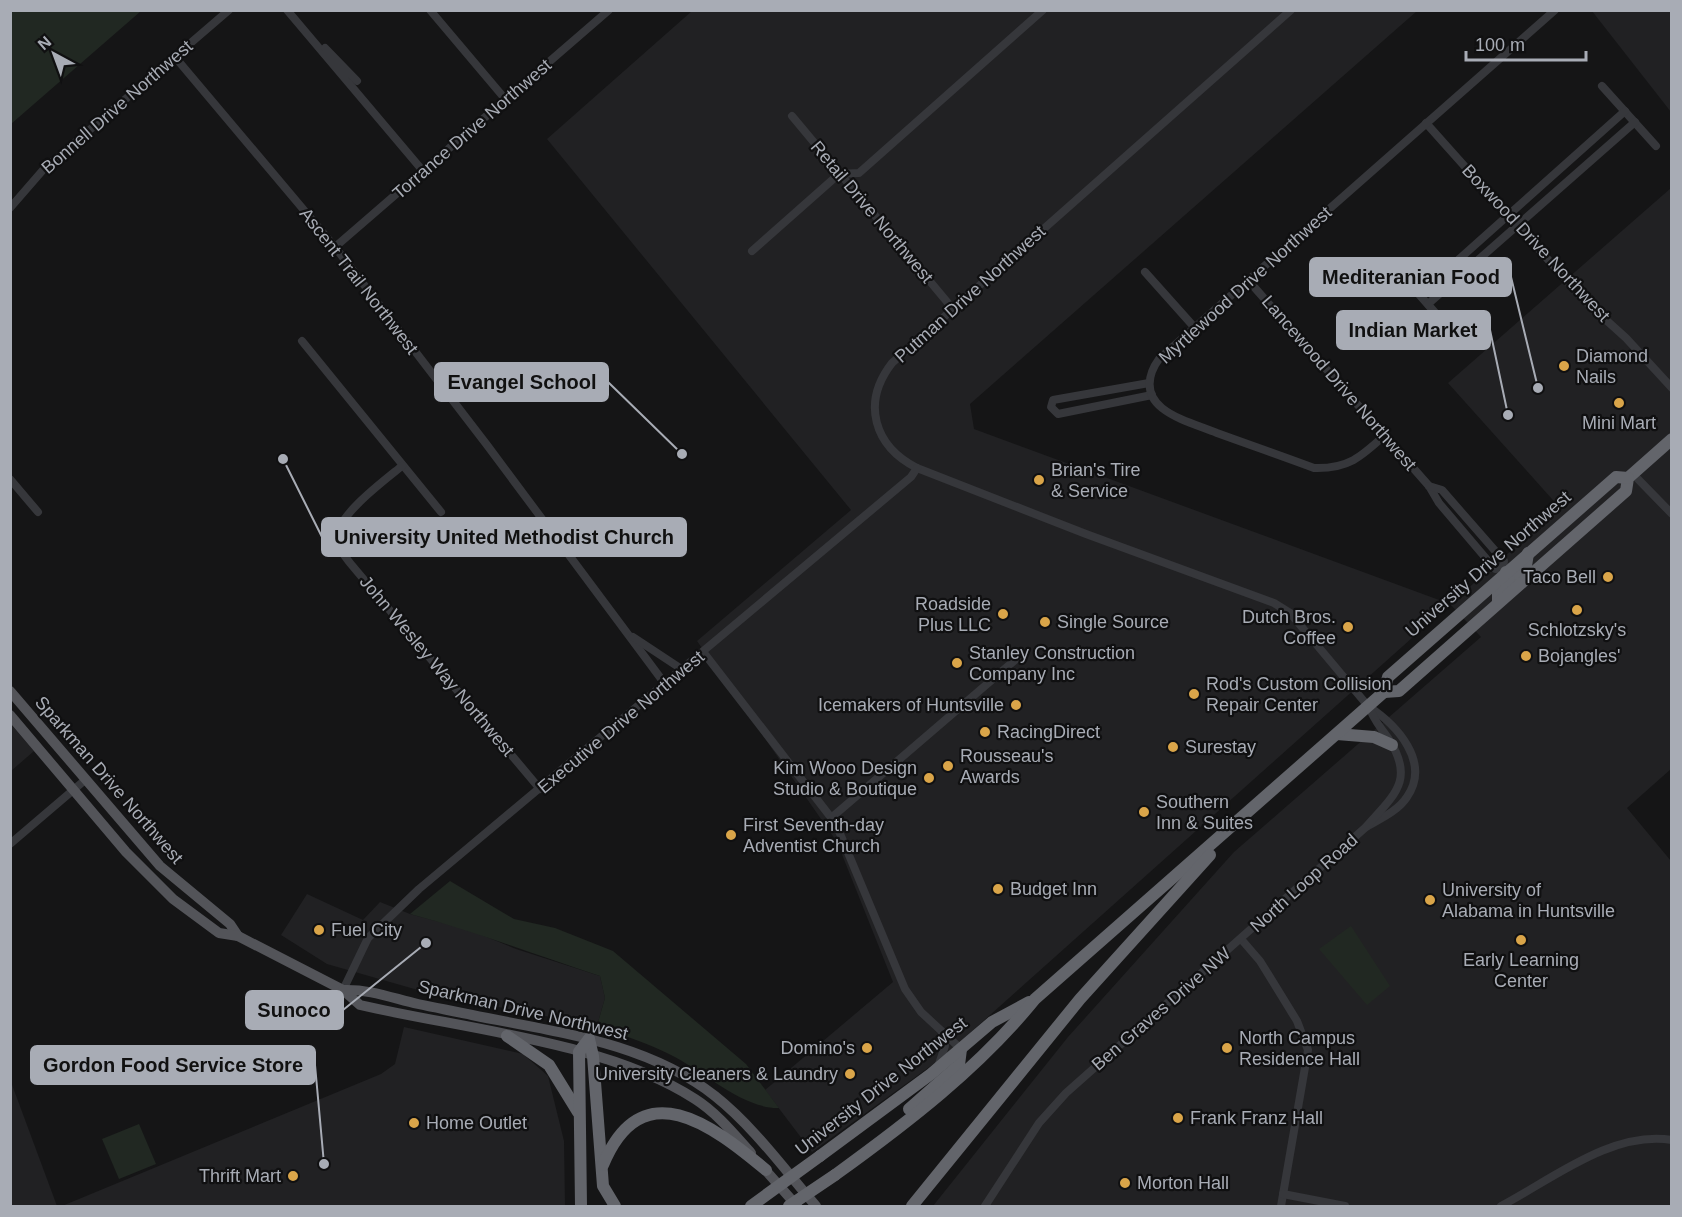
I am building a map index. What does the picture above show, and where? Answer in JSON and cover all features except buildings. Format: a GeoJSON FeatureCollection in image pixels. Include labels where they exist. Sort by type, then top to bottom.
{"type":"FeatureCollection","features":[{"type":"Feature","properties":{"kind":"highway","name":"University Drive Northwest"},"geometry":{"type":"LineString","coordinates":[[1384,692],[1399,691],[1521,584],[1626,491],[1630,476],[1671,439]]}},
{"type":"Feature","properties":{"kind":"highway","name":"University Drive Northwest"},"geometry":{"type":"LineString","coordinates":[[789,1206],[890,1134],[1005,1036],[1035,999],[1384,692],[1388,677],[1504,570],[1528,553],[1616,477],[1630,476]]}},
{"type":"Feature","properties":{"kind":"highway"},"geometry":{"type":"LineString","coordinates":[[1521,584],[1518,574],[1526,566],[1528,553]]}},
{"type":"Feature","properties":{"kind":"highway"},"geometry":{"type":"LineString","coordinates":[[1498,603],[1498,592],[1509,579],[1504,570]]}},
{"type":"Feature","properties":{"kind":"highway"},"geometry":{"type":"LineString","coordinates":[[1337,734],[1374,737],[1392,745]]}},
{"type":"Feature","properties":{"kind":"highway"},"geometry":{"type":"LineString","coordinates":[[912,1206],[1094,982],[1264,798]]}},
{"type":"Feature","properties":{"kind":"highway","name":"University Drive Northwest"},"geometry":{"type":"LineString","coordinates":[[751,1206],[936,1070],[992,1022],[1035,999]]}},
{"type":"Feature","properties":{"kind":"highway"},"geometry":{"type":"LineString","coordinates":[[507,1036],[549,1065],[578,1113]]}},
{"type":"Feature","properties":{"kind":"highway"},"geometry":{"type":"LineString","coordinates":[[581,1206],[579,1052],[589,1039]]}},
{"type":"Feature","properties":{"kind":"highway"},"geometry":{"type":"LineString","coordinates":[[589,1039],[593,1056],[603,1186],[615,1206]]}},
{"type":"Feature","properties":{"kind":"highway"},"geometry":{"type":"LineString","coordinates":[[890,1134],[903,1115],[959,1065],[962,1049]]}},
{"type":"Feature","properties":{"kind":"highway"},"geometry":{"type":"LineString","coordinates":[[603,1165],[612,1142],[627,1124],[647,1116],[667,1113],[685,1116],[706,1125],[729,1139],[766,1170]]}},
{"type":"Feature","properties":{"kind":"main road","name":"Sparkman Drive Northwest"},"geometry":{"type":"LineString","coordinates":[[10,691],[160,866],[190,894],[225,920],[238,936]]}},
{"type":"Feature","properties":{"kind":"main road","name":"Sparkman Drive Northwest"},"geometry":{"type":"LineString","coordinates":[[12,719],[126,852],[173,898],[219,933],[238,936],[343,990],[360,1005],[579,1052],[640,1070],[697,1100],[718,1118],[797,1206]]}},
{"type":"Feature","properties":{"kind":"main road","name":"Sparkman Drive Northwest"},"geometry":{"type":"LineString","coordinates":[[343,990],[366,989],[418,1004],[589,1039],[641,1055],[682,1074],[716,1097],[745,1124],[816,1206]]}},
{"type":"Feature","properties":{"kind":"street","name":"Bonnell Drive Northwest"},"geometry":{"type":"LineString","coordinates":[[10,208],[43,170],[229,10]]}},
{"type":"Feature","properties":{"kind":"street"},"geometry":{"type":"LineString","coordinates":[[288,10],[357,81]]}},
{"type":"Feature","properties":{"kind":"street"},"geometry":{"type":"LineString","coordinates":[[288,10],[423,171]]}},
{"type":"Feature","properties":{"kind":"street"},"geometry":{"type":"LineString","coordinates":[[430,10],[506,100]]}},
{"type":"Feature","properties":{"kind":"street","name":"Torrance Drive Northwest"},"geometry":{"type":"LineString","coordinates":[[335,247],[609,10]]}},
{"type":"Feature","properties":{"kind":"street"},"geometry":{"type":"LineString","coordinates":[[752,251],[839,174],[859,173],[1043,10]]}},
{"type":"Feature","properties":{"kind":"street","name":"Putman Drive Northwest"},"geometry":{"type":"LineString","coordinates":[[1291,10],[892,363],[876,393],[877,426],[885,443],[899,457],[917,468],[1064,526],[1274,603],[1290,614],[1368,706]]}},
{"type":"Feature","properties":{"kind":"street","name":"Myrtlewood Drive Northwest"},"geometry":{"type":"LineString","coordinates":[[1152,395],[1149,383],[1150,371],[1159,359],[1556,10]]}},
{"type":"Feature","properties":{"kind":"street","name":"Ascent Trail Northwest"},"geometry":{"type":"LineString","coordinates":[[175,57],[335,247],[487,445],[665,684]]}},
{"type":"Feature","properties":{"kind":"street"},"geometry":{"type":"LineString","coordinates":[[1602,86],[1656,146]]}},
{"type":"Feature","properties":{"kind":"street"},"geometry":{"type":"LineString","coordinates":[[1420,294],[1625,111]]}},
{"type":"Feature","properties":{"kind":"street","name":"Retail Drive Northwest"},"geometry":{"type":"LineString","coordinates":[[792,116],[953,309]]}},
{"type":"Feature","properties":{"kind":"street"},"geometry":{"type":"LineString","coordinates":[[1428,304],[1635,122]]}},
{"type":"Feature","properties":{"kind":"street","name":"Boxwood Drive Northwest"},"geometry":{"type":"LineString","coordinates":[[1426,123],[1585,302],[1626,338],[1671,388]]}},
{"type":"Feature","properties":{"kind":"street"},"geometry":{"type":"LineString","coordinates":[[1396,268],[1452,332]]}},
{"type":"Feature","properties":{"kind":"street"},"geometry":{"type":"LineString","coordinates":[[1145,272],[1195,328]]}},
{"type":"Feature","properties":{"kind":"street","name":"Lancewood Drive Northwest"},"geometry":{"type":"LineString","coordinates":[[1248,280],[1430,486],[1439,503],[1495,568],[1504,570]]}},
{"type":"Feature","properties":{"kind":"street"},"geometry":{"type":"LineString","coordinates":[[302,341],[441,512]]}},
{"type":"Feature","properties":{"kind":"street"},"geometry":{"type":"LineString","coordinates":[[1149,383],[1053,400],[1051,407],[1059,414],[1152,395],[1161,408],[1191,423],[1314,468],[1335,469],[1358,459],[1385,435]]}},
{"type":"Feature","properties":{"kind":"street","name":"John Wesley Way Northwest"},"geometry":{"type":"LineString","coordinates":[[402,466],[362,501],[339,526],[336,540],[350,563],[540,789]]}},
{"type":"Feature","properties":{"kind":"street","name":"Executive Drive Northwest"},"geometry":{"type":"LineString","coordinates":[[343,990],[368,938],[419,889],[683,670],[905,482],[917,468]]}},
{"type":"Feature","properties":{"kind":"street"},"geometry":{"type":"LineString","coordinates":[[1630,476],[1671,514]]}},
{"type":"Feature","properties":{"kind":"street"},"geometry":{"type":"LineString","coordinates":[[10,479],[38,512]]}},
{"type":"Feature","properties":{"kind":"street"},"geometry":{"type":"LineString","coordinates":[[627,633],[683,670]]}},
{"type":"Feature","properties":{"kind":"street"},"geometry":{"type":"LineString","coordinates":[[704,652],[831,818],[847,845],[905,989],[921,1012],[962,1049]]}},
{"type":"Feature","properties":{"kind":"street"},"geometry":{"type":"LineString","coordinates":[[831,818],[1021,655]]}},
{"type":"Feature","properties":{"kind":"street","name":"North Loop Road"},"geometry":{"type":"LineString","coordinates":[[1241,939],[1366,827],[1390,799],[1400,782],[1402,768],[1399,756],[1374,723],[1368,706]]}},
{"type":"Feature","properties":{"kind":"street","name":"North Loop Road"},"geometry":{"type":"LineString","coordinates":[[1366,827],[1395,810],[1407,799],[1415,783],[1416,766],[1411,749],[1399,733],[1383,716],[1368,706]]}},
{"type":"Feature","properties":{"kind":"street"},"geometry":{"type":"LineString","coordinates":[[10,844],[85,780]]}},
{"type":"Feature","properties":{"kind":"street","name":"Ben Graves Drive NW"},"geometry":{"type":"LineString","coordinates":[[985,1206],[1039,1123],[1066,1093],[1241,939],[1260,961],[1297,1020],[1308,1050],[1281,1206]]}},
{"type":"Feature","properties":{"kind":"street"},"geometry":{"type":"LineString","coordinates":[[936,1070],[945,1046],[942,1033]]}},
{"type":"Feature","properties":{"kind":"street"},"geometry":{"type":"LineString","coordinates":[[1501,1206],[1617,1144],[1639,1139],[1671,1140]]}},
{"type":"Feature","properties":{"kind":"street"},"geometry":{"type":"LineString","coordinates":[[1283,1194],[1346,1206]]}},
{"type":"Feature","properties":{"kind":"shaded area"},"geometry":{"type":"Polygon","coordinates":[[[11,10],[141,10],[141,11],[11,124],[11,10]]]}},
{"type":"Feature","properties":{"kind":"shaded area"},"geometry":{"type":"Polygon","coordinates":[[[692,11],[1417,11],[970,404],[974,429],[1450,604],[943,1057],[812,1152],[765,1090],[893,982],[837,842],[697,641],[851,510],[547,139],[692,11]]]}},
{"type":"Feature","properties":{"kind":"shaded area"},"geometry":{"type":"Polygon","coordinates":[[[1592,11],[1671,11],[1671,112],[1592,11]]]}},
{"type":"Feature","properties":{"kind":"shaded area","name":"University of Alabama in Huntsville"},"geometry":{"type":"Polygon","coordinates":[[[1671,188],[1671,769],[1627,808],[1671,861],[1671,1206],[933,1206],[1068,1037],[1234,852],[1481,637],[1450,604],[1560,508],[1448,383],[1671,188]]]}},
{"type":"Feature","properties":{"kind":"shaded area"},"geometry":{"type":"Polygon","coordinates":[[[10,723],[34,751],[11,771],[10,771],[10,723]]]}},
{"type":"Feature","properties":{"kind":"shaded area"},"geometry":{"type":"Polygon","coordinates":[[[450,881],[514,919],[555,928],[613,951],[746,1064],[779,1108],[765,1107],[737,1096],[671,1055],[597,1026],[605,998],[600,976],[410,914],[450,881]]]}},
{"type":"Feature","properties":{"kind":"shaded area"},"geometry":{"type":"Polygon","coordinates":[[[307,894],[363,920],[380,902],[410,914],[470,930],[516,949],[600,976],[605,998],[597,1026],[432,994],[327,964],[281,935],[307,894]]]}},
{"type":"Feature","properties":{"kind":"shaded area"},"geometry":{"type":"Polygon","coordinates":[[[1351,926],[1390,986],[1367,1005],[1319,949],[1351,926]]]}},
{"type":"Feature","properties":{"kind":"shaded area"},"geometry":{"type":"Polygon","coordinates":[[[404,1027],[523,1054],[548,1076],[564,1141],[565,1206],[62,1206],[381,1074],[395,1064],[404,1027]]]}},
{"type":"Feature","properties":{"kind":"shaded area"},"geometry":{"type":"Polygon","coordinates":[[[11,1082],[57,1206],[11,1206],[11,1082]]]}},
{"type":"Feature","properties":{"kind":"shaded area"},"geometry":{"type":"Polygon","coordinates":[[[139,1124],[156,1164],[119,1179],[102,1139],[139,1124]]]}},
{"type":"Feature","properties":{"kind":"place","name":"Diamond Nails"},"geometry":{"type":"Point","coordinates":[1564,366]}},
{"type":"Feature","properties":{"kind":"place","name":"Mediteranian Food"},"geometry":{"type":"Point","coordinates":[1538,388]}},
{"type":"Feature","properties":{"kind":"place","name":"Mini Mart"},"geometry":{"type":"Point","coordinates":[1619,403]}},
{"type":"Feature","properties":{"kind":"place","name":"Indian Market"},"geometry":{"type":"Point","coordinates":[1508,415]}},
{"type":"Feature","properties":{"kind":"place","name":"Evangel School"},"geometry":{"type":"Point","coordinates":[682,454]}},
{"type":"Feature","properties":{"kind":"place","name":"University United Methodist Church"},"geometry":{"type":"Point","coordinates":[283,459]}},
{"type":"Feature","properties":{"kind":"place","name":"Brian's Tire & Service"},"geometry":{"type":"Point","coordinates":[1039,480]}},
{"type":"Feature","properties":{"kind":"place","name":"Taco Bell"},"geometry":{"type":"Point","coordinates":[1608,577]}},
{"type":"Feature","properties":{"kind":"place","name":"Schlotzsky's"},"geometry":{"type":"Point","coordinates":[1577,610]}},
{"type":"Feature","properties":{"kind":"place","name":"Roadside Plus LLC"},"geometry":{"type":"Point","coordinates":[1003,614]}},
{"type":"Feature","properties":{"kind":"place","name":"Single Source"},"geometry":{"type":"Point","coordinates":[1045,622]}},
{"type":"Feature","properties":{"kind":"place","name":"Dutch Bros. Coffee"},"geometry":{"type":"Point","coordinates":[1348,627]}},
{"type":"Feature","properties":{"kind":"place","name":"Bojangles'"},"geometry":{"type":"Point","coordinates":[1526,656]}},
{"type":"Feature","properties":{"kind":"place","name":"Stanley Construction Company Inc"},"geometry":{"type":"Point","coordinates":[957,663]}},
{"type":"Feature","properties":{"kind":"place","name":"Rod's Custom Collision Repair Center"},"geometry":{"type":"Point","coordinates":[1194,694]}},
{"type":"Feature","properties":{"kind":"place","name":"Icemakers of Huntsville"},"geometry":{"type":"Point","coordinates":[1016,705]}},
{"type":"Feature","properties":{"kind":"place","name":"RacingDirect"},"geometry":{"type":"Point","coordinates":[985,732]}},
{"type":"Feature","properties":{"kind":"place","name":"Surestay"},"geometry":{"type":"Point","coordinates":[1173,747]}},
{"type":"Feature","properties":{"kind":"place","name":"Rousseau's Awards"},"geometry":{"type":"Point","coordinates":[948,766]}},
{"type":"Feature","properties":{"kind":"place","name":"Kim Wooo Design Studio & Boutique"},"geometry":{"type":"Point","coordinates":[929,778]}},
{"type":"Feature","properties":{"kind":"place","name":"Southern Inn & Suites"},"geometry":{"type":"Point","coordinates":[1144,812]}},
{"type":"Feature","properties":{"kind":"place","name":"First Seventh-day Adventist Church"},"geometry":{"type":"Point","coordinates":[731,835]}},
{"type":"Feature","properties":{"kind":"place","name":"Budget Inn"},"geometry":{"type":"Point","coordinates":[998,889]}},
{"type":"Feature","properties":{"kind":"place","name":"University of Alabama in Huntsville"},"geometry":{"type":"Point","coordinates":[1430,900]}},
{"type":"Feature","properties":{"kind":"place","name":"Fuel City"},"geometry":{"type":"Point","coordinates":[319,930]}},
{"type":"Feature","properties":{"kind":"place","name":"Early Learning Center"},"geometry":{"type":"Point","coordinates":[1521,940]}},
{"type":"Feature","properties":{"kind":"place","name":"Sunoco"},"geometry":{"type":"Point","coordinates":[426,943]}},
{"type":"Feature","properties":{"kind":"place","name":"Domino's"},"geometry":{"type":"Point","coordinates":[867,1048]}},
{"type":"Feature","properties":{"kind":"place","name":"North Campus Residence Hall"},"geometry":{"type":"Point","coordinates":[1227,1048]}},
{"type":"Feature","properties":{"kind":"place","name":"University Cleaners & Laundry"},"geometry":{"type":"Point","coordinates":[850,1074]}},
{"type":"Feature","properties":{"kind":"place","name":"Frank Franz Hall"},"geometry":{"type":"Point","coordinates":[1178,1118]}},
{"type":"Feature","properties":{"kind":"place","name":"Home Outlet"},"geometry":{"type":"Point","coordinates":[414,1123]}},
{"type":"Feature","properties":{"kind":"place","name":"Gordon Food Service Store"},"geometry":{"type":"Point","coordinates":[324,1164]}},
{"type":"Feature","properties":{"kind":"place","name":"Thrift Mart"},"geometry":{"type":"Point","coordinates":[293,1176]}},
{"type":"Feature","properties":{"kind":"place","name":"Morton Hall"},"geometry":{"type":"Point","coordinates":[1125,1183]}}]}
